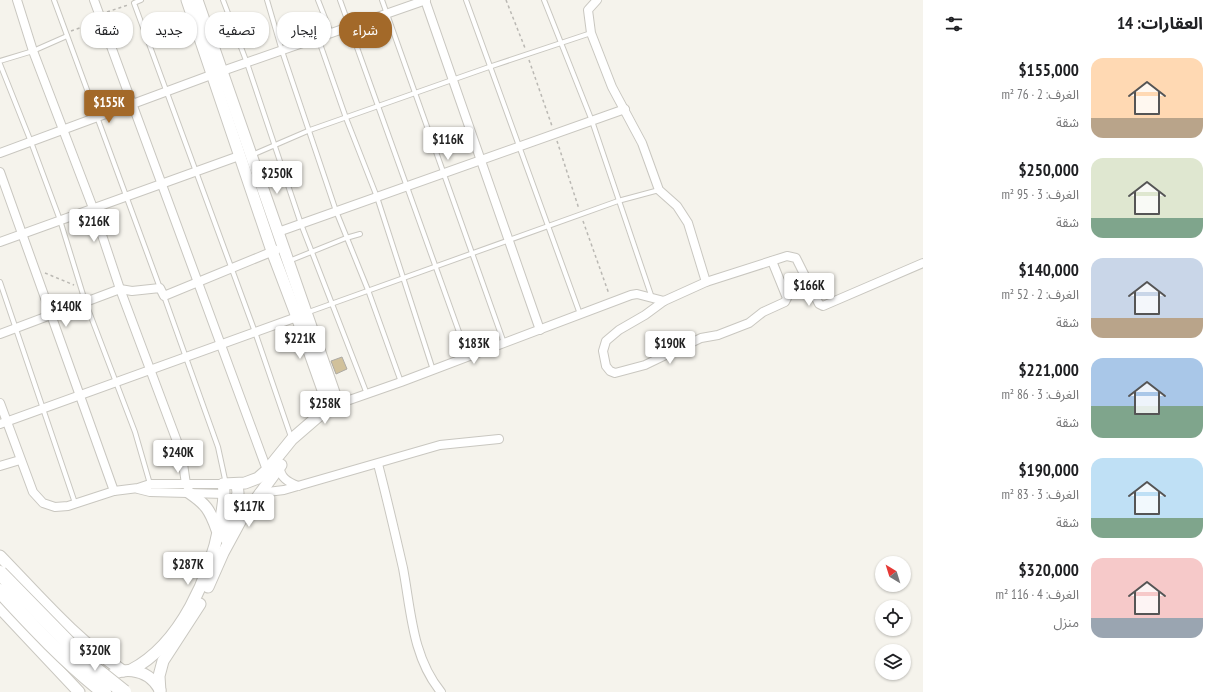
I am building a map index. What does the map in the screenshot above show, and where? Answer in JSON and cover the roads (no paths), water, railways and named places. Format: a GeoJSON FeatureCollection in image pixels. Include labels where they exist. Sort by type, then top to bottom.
{"type":"FeatureCollection","features":[{"type":"Feature","properties":{"kind":"highway"},"geometry":{"type":"LineString","coordinates":[[0,573],[89,664],[124,692]]}},
{"type":"Feature","properties":{"kind":"highway"},"geometry":{"type":"LineString","coordinates":[[0,591],[50,644],[104,692]]}},
{"type":"Feature","properties":{"kind":"street"},"geometry":{"type":"LineString","coordinates":[[16,0],[33,51],[93,208],[120,288],[178,444],[184,463],[187,488],[209,510],[218,533]]}},
{"type":"Feature","properties":{"kind":"street"},"geometry":{"type":"LineString","coordinates":[[94,0],[267,470]]}},
{"type":"Feature","properties":{"kind":"street"},"geometry":{"type":"LineString","coordinates":[[187,0],[211,75],[272,251],[302,315]]}},
{"type":"Feature","properties":{"kind":"street"},"geometry":{"type":"LineString","coordinates":[[197,0],[288,261],[302,315],[334,405]]}},
{"type":"Feature","properties":{"kind":"street"},"geometry":{"type":"LineString","coordinates":[[392,12],[426,0],[540,330]]}},
{"type":"Feature","properties":{"kind":"street"},"geometry":{"type":"LineString","coordinates":[[598,0],[588,10],[591,33],[612,87],[642,143],[659,190],[678,206],[688,223],[706,282]]}},
{"type":"Feature","properties":{"kind":"street"},"geometry":{"type":"LineString","coordinates":[[331,34],[339,31]]}},
{"type":"Feature","properties":{"kind":"street"},"geometry":{"type":"LineString","coordinates":[[0,153],[211,75],[290,48]]}},
{"type":"Feature","properties":{"kind":"street"},"geometry":{"type":"LineString","coordinates":[[278,232],[625,109]]}},
{"type":"Feature","properties":{"kind":"street"},"geometry":{"type":"LineString","coordinates":[[0,242],[196,170],[239,156]]}},
{"type":"Feature","properties":{"kind":"street"},"geometry":{"type":"LineString","coordinates":[[0,172],[114,491]]}},
{"type":"Feature","properties":{"kind":"street"},"geometry":{"type":"LineString","coordinates":[[0,334],[120,288],[132,291],[162,292],[198,282],[283,247]]}},
{"type":"Feature","properties":{"kind":"street"},"geometry":{"type":"LineString","coordinates":[[772,261],[786,298],[782,304],[763,312],[749,323],[718,336],[702,338],[645,365],[615,373],[610,371],[606,366],[604,351],[606,341],[664,301],[706,282],[772,261],[788,256],[796,258],[819,304],[823,306],[923,263]]}},
{"type":"Feature","properties":{"kind":"street"},"geometry":{"type":"LineString","coordinates":[[230,488],[255,480],[267,470],[292,439],[334,405],[401,382],[635,294],[664,301]]}},
{"type":"Feature","properties":{"kind":"street"},"geometry":{"type":"LineString","coordinates":[[3,423],[302,315]]}},
{"type":"Feature","properties":{"kind":"street"},"geometry":{"type":"LineString","coordinates":[[0,403],[3,423],[33,492],[43,503],[55,507],[75,504],[114,491],[138,488],[150,484],[187,488],[230,488],[259,493],[274,492],[378,464],[440,445],[499,439]]}},
{"type":"Feature","properties":{"kind":"street"},"geometry":{"type":"LineString","coordinates":[[160,692],[159,676],[163,661],[186,628],[202,600],[223,553],[242,518],[259,493],[296,445],[302,432]]}},
{"type":"Feature","properties":{"kind":"street"},"geometry":{"type":"LineString","coordinates":[[0,466],[20,460]]}},
{"type":"Feature","properties":{"kind":"street"},"geometry":{"type":"LineString","coordinates":[[378,464],[403,569],[411,622],[425,668],[441,692]]}},
{"type":"Feature","properties":{"kind":"street"},"geometry":{"type":"LineString","coordinates":[[280,466],[280,472],[283,477],[298,486]]}},
{"type":"Feature","properties":{"kind":"street"},"geometry":{"type":"LineString","coordinates":[[138,488],[150,492],[187,488]]}},
{"type":"Feature","properties":{"kind":"street"},"geometry":{"type":"LineString","coordinates":[[95,692],[107,677],[144,663],[158,651],[188,609],[204,580],[230,488]]}},
{"type":"Feature","properties":{"kind":"street"},"geometry":{"type":"LineString","coordinates":[[223,553],[230,488]]}},
{"type":"Feature","properties":{"kind":"street"},"geometry":{"type":"LineString","coordinates":[[0,556],[44,603],[87,645],[127,670],[149,677],[160,692]]}},
{"type":"Feature","properties":{"kind":"street"},"geometry":{"type":"LineString","coordinates":[[0,608],[79,692]]}},
{"type":"Feature","properties":{"kind":"lane"},"geometry":{"type":"LineString","coordinates":[[54,0],[187,357],[230,488]]}},
{"type":"Feature","properties":{"kind":"lane"},"geometry":{"type":"LineString","coordinates":[[141,0],[134,3],[256,332],[292,439]]}},
{"type":"Feature","properties":{"kind":"lane"},"geometry":{"type":"LineString","coordinates":[[223,0],[248,63],[301,224],[367,394]]}},
{"type":"Feature","properties":{"kind":"lane"},"geometry":{"type":"LineString","coordinates":[[267,0],[282,51],[310,130],[336,211],[368,290],[401,382]]}},
{"type":"Feature","properties":{"kind":"lane"},"geometry":{"type":"LineString","coordinates":[[318,0],[323,12]]}},
{"type":"Feature","properties":{"kind":"lane"},"geometry":{"type":"LineString","coordinates":[[340,0],[344,12]]}},
{"type":"Feature","properties":{"kind":"lane"},"geometry":{"type":"LineString","coordinates":[[382,0],[385,12]]}},
{"type":"Feature","properties":{"kind":"lane"},"geometry":{"type":"LineString","coordinates":[[466,0],[489,67],[520,147],[580,314]]}},
{"type":"Feature","properties":{"kind":"lane"},"geometry":{"type":"LineString","coordinates":[[544,0],[592,121],[652,299]]}},
{"type":"Feature","properties":{"kind":"lane"},"geometry":{"type":"LineString","coordinates":[[392,31],[442,174],[504,343]]}},
{"type":"Feature","properties":{"kind":"lane"},"geometry":{"type":"LineString","coordinates":[[251,156],[310,130],[591,33]]}},
{"type":"Feature","properties":{"kind":"lane"},"geometry":{"type":"LineString","coordinates":[[66,35],[33,51],[0,63],[60,220],[85,301],[135,432],[150,484]]}},
{"type":"Feature","properties":{"kind":"lane"},"geometry":{"type":"LineString","coordinates":[[322,48],[346,118],[377,197],[433,370]]}},
{"type":"Feature","properties":{"kind":"lane"},"geometry":{"type":"LineString","coordinates":[[357,48],[468,357]]}},
{"type":"Feature","properties":{"kind":"lane"},"geometry":{"type":"LineString","coordinates":[[302,315],[618,201],[659,190]]}},
{"type":"Feature","properties":{"kind":"lane"},"geometry":{"type":"LineString","coordinates":[[288,261],[360,234]]}},
{"type":"Feature","properties":{"kind":"lane"},"geometry":{"type":"LineString","coordinates":[[0,282],[17,327],[42,409],[75,504]]}}]}
